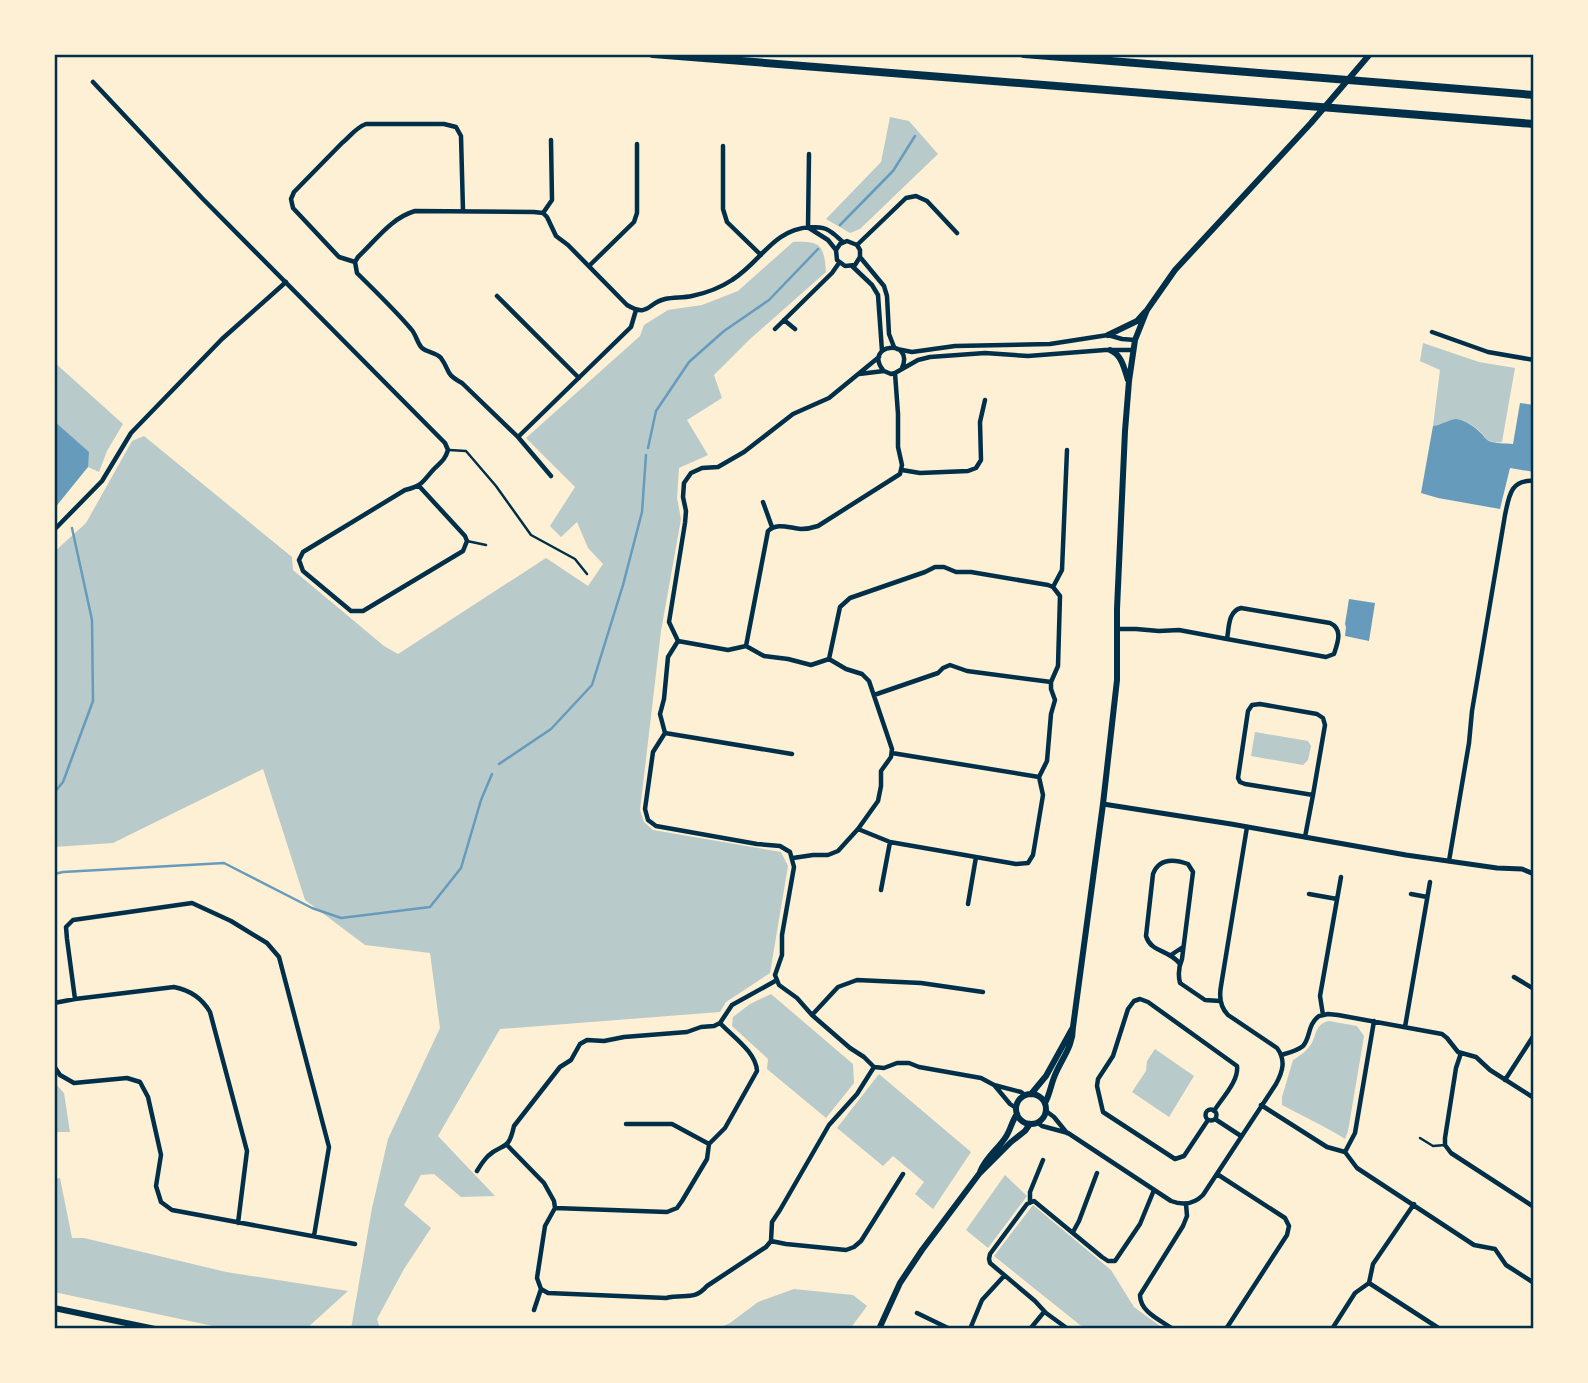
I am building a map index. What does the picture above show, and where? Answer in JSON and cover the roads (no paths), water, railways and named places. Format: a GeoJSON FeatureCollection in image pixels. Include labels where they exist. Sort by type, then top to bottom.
{"type":"FeatureCollection","features":[{"type":"Feature","properties":{"kind":"highway"},"geometry":{"type":"LineString","coordinates":[[653,54],[1534,124]]}},
{"type":"Feature","properties":{"kind":"highway"},"geometry":{"type":"LineString","coordinates":[[1024,54],[1534,95]]}},
{"type":"Feature","properties":{"kind":"main road"},"geometry":{"type":"LineString","coordinates":[[1108,335],[1137,321],[1175,270],[1311,123],[1370,54]]}},
{"type":"Feature","properties":{"kind":"main road"},"geometry":{"type":"LineString","coordinates":[[1017,1111],[1022,1121],[1030,1124],[1038,1123],[1045,1116],[1045,1103],[1056,1071],[1071,1044],[1117,680],[1120,522],[1129,381],[1135,340],[1147,310]]}},
{"type":"Feature","properties":{"kind":"main road"},"geometry":{"type":"LineString","coordinates":[[1110,350],[1117,353],[1121,359],[1129,381]]}},
{"type":"Feature","properties":{"kind":"main road"},"geometry":{"type":"LineString","coordinates":[[979,1174],[983,1163],[1007,1134],[1019,1101],[1046,1076],[1073,1027]]}},
{"type":"Feature","properties":{"kind":"main road"},"geometry":{"type":"LineString","coordinates":[[1028,1095],[1039,1096],[1045,1103]]}},
{"type":"Feature","properties":{"kind":"main road"},"geometry":{"type":"LineString","coordinates":[[879,1329],[893,1294],[909,1267],[979,1174],[1030,1124]]}},
{"type":"Feature","properties":{"kind":"main road"},"geometry":{"type":"LineString","coordinates":[[54,1308],[155,1329]]}},
{"type":"Feature","properties":{"kind":"street"},"geometry":{"type":"LineString","coordinates":[[93,82],[202,198],[445,443],[448,450],[444,461],[427,479],[303,552],[299,561],[303,571],[351,611],[363,611],[463,551],[467,541],[465,537],[419,486]]}},
{"type":"Feature","properties":{"kind":"street"},"geometry":{"type":"LineString","coordinates":[[355,262],[339,257],[293,208],[291,199],[294,192],[357,127],[366,124],[444,124],[456,127],[461,136],[463,211]]}},
{"type":"Feature","properties":{"kind":"street"},"geometry":{"type":"LineString","coordinates":[[543,214],[552,200],[551,141]]}},
{"type":"Feature","properties":{"kind":"street"},"geometry":{"type":"LineString","coordinates":[[589,267],[634,222],[638,213],[636,144]]}},
{"type":"Feature","properties":{"kind":"street"},"geometry":{"type":"LineString","coordinates":[[723,146],[723,209],[727,222],[761,255]]}},
{"type":"Feature","properties":{"kind":"street"},"geometry":{"type":"LineString","coordinates":[[808,228],[809,154]]}},
{"type":"Feature","properties":{"kind":"street"},"geometry":{"type":"LineString","coordinates":[[857,245],[905,198],[916,196],[927,201],[957,233]]}},
{"type":"Feature","properties":{"kind":"street"},"geometry":{"type":"LineString","coordinates":[[551,476],[518,437],[447,372],[443,359],[421,346],[414,332],[357,273],[355,262],[358,257],[395,220],[415,211],[543,214],[556,236],[626,305],[636,310],[647,310],[660,300],[690,297],[711,291],[732,280],[780,237],[794,229],[808,228],[825,229],[844,242],[857,245],[860,257],[857,263],[845,266],[839,263],[836,250],[828,240],[808,228]]}},
{"type":"Feature","properties":{"kind":"street"},"geometry":{"type":"LineString","coordinates":[[836,250],[844,242]]}},
{"type":"Feature","properties":{"kind":"street"},"geometry":{"type":"LineString","coordinates":[[860,257],[884,286],[889,334],[904,358],[901,369]]}},
{"type":"Feature","properties":{"kind":"street"},"geometry":{"type":"LineString","coordinates":[[775,329],[839,263]]}},
{"type":"Feature","properties":{"kind":"street"},"geometry":{"type":"LineString","coordinates":[[852,266],[872,285],[878,295],[879,365],[884,371]]}},
{"type":"Feature","properties":{"kind":"street"},"geometry":{"type":"LineString","coordinates":[[54,530],[102,481],[131,432],[222,339],[286,282]]}},
{"type":"Feature","properties":{"kind":"street"},"geometry":{"type":"LineString","coordinates":[[497,296],[579,378]]}},
{"type":"Feature","properties":{"kind":"street"},"geometry":{"type":"LineString","coordinates":[[518,437],[631,327],[636,310]]}},
{"type":"Feature","properties":{"kind":"street"},"geometry":{"type":"LineString","coordinates":[[784,320],[795,329]]}},
{"type":"Feature","properties":{"kind":"street"},"geometry":{"type":"LineString","coordinates":[[1432,332],[1488,352],[1534,360]]}},
{"type":"Feature","properties":{"kind":"street"},"geometry":{"type":"LineString","coordinates":[[678,641],[669,622],[685,523],[684,483],[691,473],[702,468],[718,467],[744,452],[793,414],[829,398],[887,348],[912,352],[955,346],[1050,344],[1108,335],[1135,340]]}},
{"type":"Feature","properties":{"kind":"street"},"geometry":{"type":"LineString","coordinates":[[856,374],[884,371],[895,373],[918,360],[930,357],[985,354],[1028,356],[1133,350]]}},
{"type":"Feature","properties":{"kind":"street"},"geometry":{"type":"LineString","coordinates":[[895,373],[898,447],[902,470]]}},
{"type":"Feature","properties":{"kind":"street"},"geometry":{"type":"LineString","coordinates":[[902,470],[920,473],[968,471],[976,468],[981,460],[980,422],[985,400]]}},
{"type":"Feature","properties":{"kind":"street"},"geometry":{"type":"LineString","coordinates":[[1053,587],[1062,570],[1067,450]]}},
{"type":"Feature","properties":{"kind":"street"},"geometry":{"type":"LineString","coordinates":[[746,646],[768,531],[779,526],[803,529],[818,526],[895,478],[902,470]]}},
{"type":"Feature","properties":{"kind":"street"},"geometry":{"type":"LineString","coordinates":[[1449,861],[1505,515],[1510,495],[1516,486],[1524,481],[1534,481]]}},
{"type":"Feature","properties":{"kind":"street"},"geometry":{"type":"LineString","coordinates":[[762,502],[772,527]]}},
{"type":"Feature","properties":{"kind":"street"},"geometry":{"type":"LineString","coordinates":[[829,659],[841,607],[845,601],[935,567],[1053,587],[1060,596],[1058,666],[1051,682],[1055,700],[1051,714],[1047,761],[1039,777],[1043,795],[1033,855],[1028,863],[1016,864],[890,842],[858,829]]}},
{"type":"Feature","properties":{"kind":"street"},"geometry":{"type":"LineString","coordinates":[[1117,629],[1180,629],[1227,639],[1329,657],[1335,652],[1339,632],[1330,622],[1241,608],[1235,609],[1232,614],[1227,639]]}},
{"type":"Feature","properties":{"kind":"street"},"geometry":{"type":"LineString","coordinates":[[678,641],[728,650],[746,646],[760,655],[811,664],[829,659],[862,674],[869,681],[892,753],[881,771],[878,801],[858,829],[834,854],[793,858]]}},
{"type":"Feature","properties":{"kind":"street"},"geometry":{"type":"LineString","coordinates":[[678,641],[668,657],[660,714],[665,733],[653,752],[645,809],[648,820],[656,826],[780,846],[790,852],[794,867],[782,934],[782,956],[776,969],[776,980],[812,1015],[874,1067],[884,1068],[897,1063],[909,1063],[981,1078],[994,1085],[1028,1095]]}},
{"type":"Feature","properties":{"kind":"street"},"geometry":{"type":"LineString","coordinates":[[874,695],[938,673],[950,665],[967,671],[1051,682]]}},
{"type":"Feature","properties":{"kind":"street"},"geometry":{"type":"LineString","coordinates":[[1305,837],[1313,795],[1325,725],[1323,718],[1317,714],[1252,705],[1246,723],[1237,775],[1239,780],[1245,784],[1313,795]]}},
{"type":"Feature","properties":{"kind":"street"},"geometry":{"type":"LineString","coordinates":[[665,733],[792,754]]}},
{"type":"Feature","properties":{"kind":"street"},"geometry":{"type":"LineString","coordinates":[[892,753],[1039,777]]}},
{"type":"Feature","properties":{"kind":"street"},"geometry":{"type":"LineString","coordinates":[[1103,804],[1406,855],[1502,869],[1522,869],[1534,874]]}},
{"type":"Feature","properties":{"kind":"street"},"geometry":{"type":"LineString","coordinates":[[1046,1111],[1068,1133],[1171,1201],[1186,1204],[1200,1198],[1217,1174],[1282,1072],[1283,1063],[1282,1055],[1274,1045],[1228,1015],[1220,1001],[1220,986],[1247,827]]}},
{"type":"Feature","properties":{"kind":"street"},"geometry":{"type":"LineString","coordinates":[[881,890],[890,842]]}},
{"type":"Feature","properties":{"kind":"street"},"geometry":{"type":"LineString","coordinates":[[968,904],[976,857]]}},
{"type":"Feature","properties":{"kind":"street"},"geometry":{"type":"LineString","coordinates":[[1180,964],[1171,955],[1151,946],[1146,936],[1153,874],[1157,866],[1169,860],[1189,865],[1193,879],[1179,977],[1182,985],[1205,1000],[1220,1001]]}},
{"type":"Feature","properties":{"kind":"street"},"geometry":{"type":"LineString","coordinates":[[1323,1015],[1320,996],[1341,877]]}},
{"type":"Feature","properties":{"kind":"street"},"geometry":{"type":"LineString","coordinates":[[1405,1027],[1430,882]]}},
{"type":"Feature","properties":{"kind":"street"},"geometry":{"type":"LineString","coordinates":[[1309,894],[1337,899]]}},
{"type":"Feature","properties":{"kind":"street"},"geometry":{"type":"LineString","coordinates":[[1411,894],[1427,897]]}},
{"type":"Feature","properties":{"kind":"street"},"geometry":{"type":"LineString","coordinates":[[75,999],[66,939],[66,927],[74,920],[192,903],[231,921],[267,943],[279,957],[329,1147],[314,1236]]}},
{"type":"Feature","properties":{"kind":"street"},"geometry":{"type":"LineString","coordinates":[[1171,955],[1183,947]]}},
{"type":"Feature","properties":{"kind":"street"},"geometry":{"type":"LineString","coordinates":[[1514,976],[1534,989]]}},
{"type":"Feature","properties":{"kind":"street"},"geometry":{"type":"LineString","coordinates":[[477,1171],[489,1154],[507,1144],[514,1126],[560,1067],[571,1060],[580,1044],[587,1040],[604,1041],[687,1032],[720,1023],[732,1005],[776,980]]}},
{"type":"Feature","properties":{"kind":"street"},"geometry":{"type":"LineString","coordinates":[[812,1015],[838,988],[857,980],[920,983],[983,992]]}},
{"type":"Feature","properties":{"kind":"street"},"geometry":{"type":"LineString","coordinates":[[54,1003],[174,987],[205,1003],[211,1012],[247,1151],[237,1223]]}},
{"type":"Feature","properties":{"kind":"street"},"geometry":{"type":"LineString","coordinates":[[1208,1120],[1184,1156],[1177,1159],[1103,1112],[1098,1079],[1113,1056],[1132,1002],[1140,999],[1148,1002],[1237,1066],[1236,1076],[1214,1111],[1215,1119]]}},
{"type":"Feature","properties":{"kind":"street"},"geometry":{"type":"LineString","coordinates":[[1282,1055],[1303,1046],[1313,1021],[1323,1015],[1374,1021],[1442,1034],[1461,1053],[1476,1056],[1487,1068],[1534,1098]]}},
{"type":"Feature","properties":{"kind":"street"},"geometry":{"type":"LineString","coordinates":[[1345,1152],[1355,1133],[1374,1021]]}},
{"type":"Feature","properties":{"kind":"street"},"geometry":{"type":"LineString","coordinates":[[555,1208],[667,1212],[677,1208],[707,1159],[709,1144],[725,1128],[757,1071],[757,1062],[752,1055],[720,1023]]}},
{"type":"Feature","properties":{"kind":"street"},"geometry":{"type":"LineString","coordinates":[[1505,1080],[1534,1035]]}},
{"type":"Feature","properties":{"kind":"street"},"geometry":{"type":"LineString","coordinates":[[1461,1053],[1456,1068],[1445,1145],[1451,1153],[1534,1207]]}},
{"type":"Feature","properties":{"kind":"street"},"geometry":{"type":"LineString","coordinates":[[54,1066],[60,1075],[74,1083],[127,1078],[140,1082],[148,1097],[161,1155],[156,1186],[161,1202],[172,1210],[355,1244]]}},
{"type":"Feature","properties":{"kind":"street"},"geometry":{"type":"LineString","coordinates":[[541,1289],[548,1293],[666,1298],[676,1295],[693,1297],[701,1293],[771,1241],[772,1222],[829,1125],[857,1094],[874,1067]]}},
{"type":"Feature","properties":{"kind":"street"},"geometry":{"type":"LineString","coordinates":[[994,1085],[1017,1111]]}},
{"type":"Feature","properties":{"kind":"street"},"geometry":{"type":"LineString","coordinates":[[1261,1105],[1327,1147],[1345,1152],[1357,1168],[1474,1245],[1494,1250],[1506,1265],[1534,1283]]}},
{"type":"Feature","properties":{"kind":"street"},"geometry":{"type":"LineString","coordinates":[[1208,1120],[1206,1112],[1214,1111]]}},
{"type":"Feature","properties":{"kind":"street"},"geometry":{"type":"LineString","coordinates":[[1208,1120],[1215,1119],[1241,1136]]}},
{"type":"Feature","properties":{"kind":"street"},"geometry":{"type":"LineString","coordinates":[[1038,1123],[1068,1133]]}},
{"type":"Feature","properties":{"kind":"street"},"geometry":{"type":"LineString","coordinates":[[626,1124],[672,1124],[709,1144]]}},
{"type":"Feature","properties":{"kind":"street"},"geometry":{"type":"LineString","coordinates":[[507,1144],[544,1183],[554,1201],[555,1208],[545,1226],[537,1278],[541,1289],[534,1310]]}},
{"type":"Feature","properties":{"kind":"street"},"geometry":{"type":"LineString","coordinates":[[1043,1160],[1030,1192],[1030,1202],[989,1255],[990,1263],[1068,1329]]}},
{"type":"Feature","properties":{"kind":"street"},"geometry":{"type":"LineString","coordinates":[[1073,1232],[1097,1173]]}},
{"type":"Feature","properties":{"kind":"street"},"geometry":{"type":"LineString","coordinates":[[771,1241],[846,1250],[855,1247],[903,1174]]}},
{"type":"Feature","properties":{"kind":"street"},"geometry":{"type":"LineString","coordinates":[[1217,1174],[1285,1218],[1289,1228],[1226,1329]]}},
{"type":"Feature","properties":{"kind":"street"},"geometry":{"type":"LineString","coordinates":[[1030,1202],[1038,1203],[1106,1260],[1115,1261],[1137,1229],[1154,1189]]}},
{"type":"Feature","properties":{"kind":"street"},"geometry":{"type":"LineString","coordinates":[[1173,1329],[1145,1310],[1139,1295],[1183,1226],[1186,1204]]}},
{"type":"Feature","properties":{"kind":"street"},"geometry":{"type":"LineString","coordinates":[[1332,1329],[1354,1293],[1369,1283],[1373,1264],[1414,1204]]}},
{"type":"Feature","properties":{"kind":"street"},"geometry":{"type":"LineString","coordinates":[[970,1329],[982,1300],[1004,1276]]}},
{"type":"Feature","properties":{"kind":"street"},"geometry":{"type":"LineString","coordinates":[[1369,1283],[1440,1329]]}},
{"type":"Feature","properties":{"kind":"street"},"geometry":{"type":"LineString","coordinates":[[1030,1329],[1044,1311]]}},
{"type":"Feature","properties":{"kind":"street"},"geometry":{"type":"LineString","coordinates":[[917,1313],[950,1329]]}},
{"type":"Feature","properties":{"kind":"lane"},"geometry":{"type":"LineString","coordinates":[[448,450],[466,451],[496,486],[531,535],[575,559],[587,574]]}},
{"type":"Feature","properties":{"kind":"lane"},"geometry":{"type":"LineString","coordinates":[[467,541],[486,545]]}},
{"type":"Feature","properties":{"kind":"lane"},"geometry":{"type":"LineString","coordinates":[[1420,1138],[1433,1146],[1445,1145]]}},
{"type":"Feature","properties":{"kind":"water"},"geometry":{"type":"Polygon","coordinates":[[[1520,403],[1534,405],[1534,472],[1510,468],[1500,509],[1421,493],[1433,426],[1458,419],[1473,426],[1489,441],[1513,444],[1520,403]]]}},
{"type":"Feature","properties":{"kind":"water"},"geometry":{"type":"Polygon","coordinates":[[[54,421],[89,452],[88,467],[54,509],[54,421]]]}},
{"type":"Feature","properties":{"kind":"water"},"geometry":{"type":"Polygon","coordinates":[[[1349,599],[1375,603],[1369,641],[1345,636],[1349,599]]]}},
{"type":"Feature","properties":{"kind":"waterway"},"geometry":{"type":"LineString","coordinates":[[840,225],[893,171],[915,136]]}},
{"type":"Feature","properties":{"kind":"waterway"},"geometry":{"type":"LineString","coordinates":[[648,448],[656,411],[689,362],[724,331],[769,300],[818,249]]}},
{"type":"Feature","properties":{"kind":"waterway"},"geometry":{"type":"LineString","coordinates":[[499,764],[551,729],[592,685],[642,512],[646,455]]}},
{"type":"Feature","properties":{"kind":"waterway"},"geometry":{"type":"LineString","coordinates":[[54,793],[63,782],[93,701],[92,620],[72,528]]}},
{"type":"Feature","properties":{"kind":"waterway"},"geometry":{"type":"LineString","coordinates":[[54,874],[224,863],[312,908],[341,918],[430,907],[461,868],[481,800],[492,774]]}}]}
